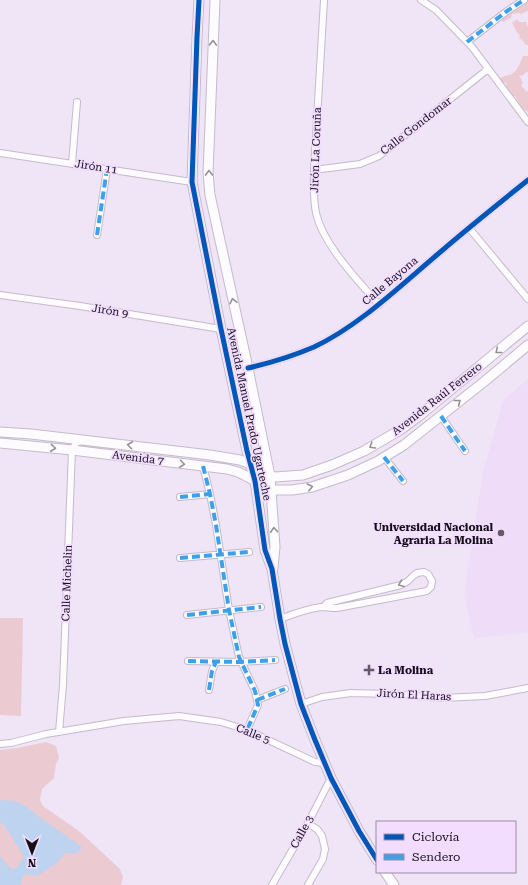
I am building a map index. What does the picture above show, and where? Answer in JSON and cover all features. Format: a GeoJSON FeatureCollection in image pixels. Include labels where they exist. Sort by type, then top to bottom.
{"type":"FeatureCollection","features":[{"type":"Feature","properties":{"kind":"street","name":"Avenida Manuel Prado Ugarteche"},"geometry":{"type":"LineString","coordinates":[[199,0],[192,182],[221,329],[247,451],[255,481],[265,550],[272,569],[280,619],[301,704],[331,778],[376,858]]}},
{"type":"Feature","properties":{"kind":"street","name":"Avenida Manuel Prado Ugarteche"},"geometry":{"type":"LineString","coordinates":[[215,0],[208,173],[210,195],[270,476],[275,547],[272,569]]}},
{"type":"Feature","properties":{"kind":"street","name":"Jirón La Coruña"},"geometry":{"type":"LineString","coordinates":[[324,0],[314,170],[316,214],[328,242],[347,268],[379,305]]}},
{"type":"Feature","properties":{"kind":"street"},"geometry":{"type":"LineString","coordinates":[[421,0],[436,10],[467,42],[528,122]]}},
{"type":"Feature","properties":{"kind":"street"},"geometry":{"type":"LineString","coordinates":[[467,42],[507,11],[524,0]]}},
{"type":"Feature","properties":{"kind":"street","name":"Calle Gondomar"},"geometry":{"type":"LineString","coordinates":[[314,170],[360,164],[379,156],[488,69]]}},
{"type":"Feature","properties":{"kind":"street"},"geometry":{"type":"LineString","coordinates":[[72,164],[77,102]]}},
{"type":"Feature","properties":{"kind":"street","name":"Jirón 11"},"geometry":{"type":"LineString","coordinates":[[0,153],[192,182]]}},
{"type":"Feature","properties":{"kind":"street"},"geometry":{"type":"LineString","coordinates":[[97,235],[107,169]]}},
{"type":"Feature","properties":{"kind":"street","name":"Calle Bayona"},"geometry":{"type":"LineString","coordinates":[[248,368],[263,365],[315,346],[348,327],[379,305],[528,180]]}},
{"type":"Feature","properties":{"kind":"street"},"geometry":{"type":"LineString","coordinates":[[469,228],[528,299]]}},
{"type":"Feature","properties":{"kind":"street","name":"Jirón 9"},"geometry":{"type":"LineString","coordinates":[[0,295],[88,307],[221,329]]}},
{"type":"Feature","properties":{"kind":"street","name":"Avenida Raúl Ferrero"},"geometry":{"type":"LineString","coordinates":[[270,476],[283,477],[303,475],[332,465],[364,451],[400,430],[419,416],[528,326]]}},
{"type":"Feature","properties":{"kind":"street","name":"Avenida Raúl Ferrero"},"geometry":{"type":"LineString","coordinates":[[272,490],[292,490],[312,486],[348,475],[378,461],[404,445],[528,345]]}},
{"type":"Feature","properties":{"kind":"street"},"geometry":{"type":"LineString","coordinates":[[419,416],[421,422],[424,425],[428,425]]}},
{"type":"Feature","properties":{"kind":"street"},"geometry":{"type":"LineString","coordinates":[[441,416],[465,451]]}},
{"type":"Feature","properties":{"kind":"street","name":"Avenida 7"},"geometry":{"type":"LineString","coordinates":[[0,432],[31,434],[210,454],[240,460],[251,464],[270,476]]}},
{"type":"Feature","properties":{"kind":"street"},"geometry":{"type":"LineString","coordinates":[[31,434],[31,445]]}},
{"type":"Feature","properties":{"kind":"street"},"geometry":{"type":"LineString","coordinates":[[72,450],[76,443],[83,440]]}},
{"type":"Feature","properties":{"kind":"street","name":"Avenida 7"},"geometry":{"type":"LineString","coordinates":[[0,443],[31,445],[226,469],[238,472],[272,490]]}},
{"type":"Feature","properties":{"kind":"street","name":"Calle Michelin"},"geometry":{"type":"LineString","coordinates":[[59,732],[63,685],[72,450]]}},
{"type":"Feature","properties":{"kind":"street"},"geometry":{"type":"LineString","coordinates":[[384,457],[403,481]]}},
{"type":"Feature","properties":{"kind":"street"},"geometry":{"type":"LineString","coordinates":[[203,466],[216,525],[229,610],[239,657],[255,691],[258,705],[247,730]]}},
{"type":"Feature","properties":{"kind":"street"},"geometry":{"type":"LineString","coordinates":[[180,497],[210,494]]}},
{"type":"Feature","properties":{"kind":"street"},"geometry":{"type":"LineString","coordinates":[[180,558],[249,552]]}},
{"type":"Feature","properties":{"kind":"street"},"geometry":{"type":"LineString","coordinates":[[280,619],[304,610],[323,607],[337,608],[427,591],[431,588],[432,581],[428,574],[424,572],[417,573],[401,585],[327,603],[323,607]]}},
{"type":"Feature","properties":{"kind":"street"},"geometry":{"type":"LineString","coordinates":[[371,592],[373,601]]}},
{"type":"Feature","properties":{"kind":"street"},"geometry":{"type":"LineString","coordinates":[[187,615],[261,607]]}},
{"type":"Feature","properties":{"kind":"street"},"geometry":{"type":"LineString","coordinates":[[188,661],[241,662],[275,660]]}},
{"type":"Feature","properties":{"kind":"street"},"geometry":{"type":"LineString","coordinates":[[209,690],[212,671],[216,662]]}},
{"type":"Feature","properties":{"kind":"street","name":"Jirón El Haras"},"geometry":{"type":"LineString","coordinates":[[301,704],[322,697],[351,693],[442,698],[485,696],[528,688]]}},
{"type":"Feature","properties":{"kind":"street"},"geometry":{"type":"LineString","coordinates":[[257,700],[285,689]]}},
{"type":"Feature","properties":{"kind":"street","name":"Calle 5"},"geometry":{"type":"LineString","coordinates":[[0,744],[46,734],[124,721],[179,716],[221,722],[247,730],[315,762],[324,763]]}},
{"type":"Feature","properties":{"kind":"street","name":"Calle 3"},"geometry":{"type":"LineString","coordinates":[[272,885],[308,823],[331,778]]}},
{"type":"Feature","properties":{"kind":"street"},"geometry":{"type":"LineString","coordinates":[[308,823],[318,830],[322,836],[326,848],[323,859],[308,885]]}},
{"type":"Feature","properties":{"kind":"street"},"geometry":{"type":"LineString","coordinates":[[386,873],[394,885]]}},
{"type":"Feature","properties":{"kind":"shaded area"},"geometry":{"type":"Polygon","coordinates":[[[527,0],[528,11],[521,14],[512,14],[511,18],[503,22],[501,18],[527,0]]]}},
{"type":"Feature","properties":{"kind":"shaded area"},"geometry":{"type":"Polygon","coordinates":[[[517,19],[519,22],[526,22],[528,27],[528,45],[526,45],[519,38],[520,35],[512,23],[517,19]]]}},
{"type":"Feature","properties":{"kind":"shaded area"},"geometry":{"type":"Polygon","coordinates":[[[523,56],[528,56],[528,71],[522,76],[519,75],[523,83],[521,85],[526,92],[528,91],[528,112],[522,108],[515,96],[512,96],[507,89],[506,82],[503,84],[499,79],[512,74],[519,66],[523,56]]]}},
{"type":"Feature","properties":{"kind":"shaded area","name":"Universidad Nacional Agraria La Molina"},"geometry":{"type":"Polygon","coordinates":[[[528,379],[528,632],[474,638],[464,595],[483,472],[503,400],[528,379]]]}},
{"type":"Feature","properties":{"kind":"shaded area"},"geometry":{"type":"Polygon","coordinates":[[[0,618],[23,618],[21,716],[0,715],[0,618]]]}},
{"type":"Feature","properties":{"kind":"shaded area"},"geometry":{"type":"Polygon","coordinates":[[[46,742],[56,746],[59,758],[56,764],[54,778],[42,789],[40,800],[43,806],[79,831],[120,869],[123,877],[121,885],[0,885],[0,750],[46,742]]]}},
{"type":"Feature","properties":{"kind":"water"},"geometry":{"type":"Polygon","coordinates":[[[4,800],[18,802],[27,807],[82,847],[81,849],[75,854],[65,853],[57,863],[37,876],[28,874],[24,875],[20,885],[0,885],[0,856],[12,869],[17,867],[23,857],[3,824],[0,823],[0,801],[4,800]]]}},
{"type":"Feature","properties":{"kind":"marked path"},"geometry":{"type":"LineString","coordinates":[[467,42],[507,11],[524,0]]}},
{"type":"Feature","properties":{"kind":"marked path"},"geometry":{"type":"LineString","coordinates":[[97,235],[107,169]]}},
{"type":"Feature","properties":{"kind":"marked path"},"geometry":{"type":"LineString","coordinates":[[441,416],[465,451]]}},
{"type":"Feature","properties":{"kind":"marked path"},"geometry":{"type":"LineString","coordinates":[[384,457],[403,481]]}},
{"type":"Feature","properties":{"kind":"marked path"},"geometry":{"type":"LineString","coordinates":[[203,466],[216,525],[229,610],[239,657],[255,691],[258,705],[247,730]]}},
{"type":"Feature","properties":{"kind":"marked path"},"geometry":{"type":"LineString","coordinates":[[180,497],[210,494]]}},
{"type":"Feature","properties":{"kind":"marked path"},"geometry":{"type":"LineString","coordinates":[[180,558],[249,552]]}},
{"type":"Feature","properties":{"kind":"marked path"},"geometry":{"type":"LineString","coordinates":[[187,615],[261,607]]}},
{"type":"Feature","properties":{"kind":"marked path"},"geometry":{"type":"LineString","coordinates":[[188,661],[241,662],[275,660]]}},
{"type":"Feature","properties":{"kind":"marked path"},"geometry":{"type":"LineString","coordinates":[[209,690],[212,671],[216,662]]}},
{"type":"Feature","properties":{"kind":"marked path"},"geometry":{"type":"LineString","coordinates":[[257,700],[285,689]]}},
{"type":"Feature","properties":{"kind":"cycle path"},"geometry":{"type":"LineString","coordinates":[[199,0],[192,182],[221,329],[247,451],[255,481],[265,550],[272,569],[285,644],[301,704],[331,778],[359,831],[376,858]]}},
{"type":"Feature","properties":{"kind":"cycle path"},"geometry":{"type":"LineString","coordinates":[[248,368],[281,359],[314,347],[347,328],[379,304],[460,235],[528,180]]}},
{"type":"Feature","properties":{"kind":"place","name":"Universidad Nacional Agraria La Molina"},"geometry":{"type":"Point","coordinates":[501,533]}},
{"type":"Feature","properties":{"kind":"place","name":"La Molina"},"geometry":{"type":"Point","coordinates":[369,670]}}]}
